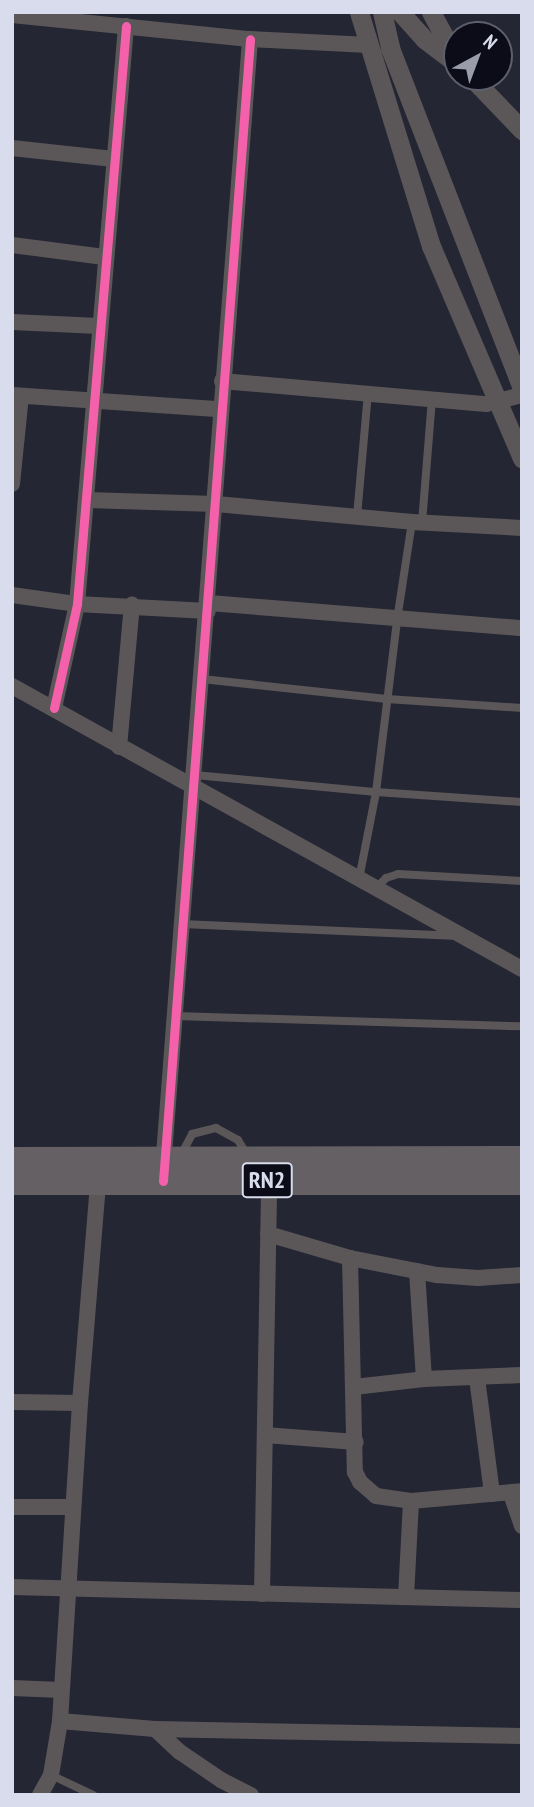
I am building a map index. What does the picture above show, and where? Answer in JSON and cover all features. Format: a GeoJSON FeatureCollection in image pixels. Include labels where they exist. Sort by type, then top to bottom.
{"type":"FeatureCollection","features":[{"type":"Feature","properties":{"kind":"highway","name":"RN2"},"geometry":{"type":"LineString","coordinates":[[12,1160],[169,1166],[262,1166],[522,1159]]}},
{"type":"Feature","properties":{"kind":"highway","name":"RN2"},"geometry":{"type":"LineString","coordinates":[[12,1182],[98,1182],[169,1166]]}},
{"type":"Feature","properties":{"kind":"highway","name":"RN2"},"geometry":{"type":"LineString","coordinates":[[262,1166],[522,1182]]}},
{"type":"Feature","properties":{"kind":"street"},"geometry":{"type":"LineString","coordinates":[[359,12],[431,246],[522,457]]}},
{"type":"Feature","properties":{"kind":"street"},"geometry":{"type":"LineString","coordinates":[[431,12],[443,35]]}},
{"type":"Feature","properties":{"kind":"street"},"geometry":{"type":"LineString","coordinates":[[12,15],[250,39],[369,45]]}},
{"type":"Feature","properties":{"kind":"street"},"geometry":{"type":"LineString","coordinates":[[392,16],[443,52]]}},
{"type":"Feature","properties":{"kind":"street"},"geometry":{"type":"LineString","coordinates":[[392,16],[522,388]]}},
{"type":"Feature","properties":{"kind":"street"},"geometry":{"type":"LineString","coordinates":[[54,708],[77,604],[88,500],[104,257],[126,26]]}},
{"type":"Feature","properties":{"kind":"street"},"geometry":{"type":"LineString","coordinates":[[169,1166],[174,1016],[195,782],[216,504],[222,381],[250,39]]}},
{"type":"Feature","properties":{"kind":"street"},"geometry":{"type":"LineString","coordinates":[[484,91],[522,130]]}},
{"type":"Feature","properties":{"kind":"street"},"geometry":{"type":"LineString","coordinates":[[12,148],[113,159]]}},
{"type":"Feature","properties":{"kind":"street"},"geometry":{"type":"LineString","coordinates":[[12,246],[104,257]]}},
{"type":"Feature","properties":{"kind":"street"},"geometry":{"type":"LineString","coordinates":[[12,322],[99,326]]}},
{"type":"Feature","properties":{"kind":"street"},"geometry":{"type":"LineString","coordinates":[[222,381],[486,404],[522,395]]}},
{"type":"Feature","properties":{"kind":"street"},"geometry":{"type":"LineString","coordinates":[[12,484],[17,395],[220,409]]}},
{"type":"Feature","properties":{"kind":"street"},"geometry":{"type":"LineString","coordinates":[[88,500],[216,504],[417,522],[522,528]]}},
{"type":"Feature","properties":{"kind":"street"},"geometry":{"type":"LineString","coordinates":[[12,595],[77,604],[310,609],[397,620],[522,628]]}},
{"type":"Feature","properties":{"kind":"street"},"geometry":{"type":"LineString","coordinates":[[119,747],[132,605]]}},
{"type":"Feature","properties":{"kind":"street"},"geometry":{"type":"LineString","coordinates":[[12,686],[119,747],[195,782],[359,880],[522,969]]}},
{"type":"Feature","properties":{"kind":"street"},"geometry":{"type":"LineString","coordinates":[[262,1166],[268,1234],[262,1594]]}},
{"type":"Feature","properties":{"kind":"street"},"geometry":{"type":"LineString","coordinates":[[40,1795],[51,1775],[60,1721],[72,1507],[98,1182]]}},
{"type":"Feature","properties":{"kind":"street"},"geometry":{"type":"LineString","coordinates":[[268,1234],[350,1258],[416,1271],[478,1278],[522,1275]]}},
{"type":"Feature","properties":{"kind":"street"},"geometry":{"type":"LineString","coordinates":[[350,1258],[355,1472],[360,1482],[376,1496],[411,1501],[516,1492],[522,1526]]}},
{"type":"Feature","properties":{"kind":"street"},"geometry":{"type":"LineString","coordinates":[[416,1271],[424,1379]]}},
{"type":"Feature","properties":{"kind":"street"},"geometry":{"type":"LineString","coordinates":[[354,1387],[424,1379],[522,1375]]}},
{"type":"Feature","properties":{"kind":"street"},"geometry":{"type":"LineString","coordinates":[[477,1378],[492,1494]]}},
{"type":"Feature","properties":{"kind":"street"},"geometry":{"type":"LineString","coordinates":[[12,1402],[80,1403]]}},
{"type":"Feature","properties":{"kind":"street"},"geometry":{"type":"LineString","coordinates":[[265,1435],[356,1442]]}},
{"type":"Feature","properties":{"kind":"street"},"geometry":{"type":"LineString","coordinates":[[406,1597],[411,1501]]}},
{"type":"Feature","properties":{"kind":"street"},"geometry":{"type":"LineString","coordinates":[[12,1507],[72,1507]]}},
{"type":"Feature","properties":{"kind":"street"},"geometry":{"type":"LineString","coordinates":[[12,1587],[522,1600]]}},
{"type":"Feature","properties":{"kind":"street"},"geometry":{"type":"LineString","coordinates":[[12,1688],[61,1690]]}},
{"type":"Feature","properties":{"kind":"street"},"geometry":{"type":"LineString","coordinates":[[60,1721],[155,1729],[522,1736]]}},
{"type":"Feature","properties":{"kind":"street"},"geometry":{"type":"LineString","coordinates":[[155,1729],[217,1787],[251,1795]]}},
{"type":"Feature","properties":{"kind":"lane"},"geometry":{"type":"LineString","coordinates":[[356,516],[368,393]]}},
{"type":"Feature","properties":{"kind":"lane"},"geometry":{"type":"LineString","coordinates":[[359,880],[376,792],[397,620],[417,522],[432,398]]}},
{"type":"Feature","properties":{"kind":"lane"},"geometry":{"type":"LineString","coordinates":[[202,679],[387,699],[522,708]]}},
{"type":"Feature","properties":{"kind":"lane"},"geometry":{"type":"LineString","coordinates":[[195,782],[522,802]]}},
{"type":"Feature","properties":{"kind":"lane"},"geometry":{"type":"LineString","coordinates":[[376,888],[386,878],[398,874],[522,881]]}},
{"type":"Feature","properties":{"kind":"lane"},"geometry":{"type":"LineString","coordinates":[[182,924],[460,936]]}},
{"type":"Feature","properties":{"kind":"lane"},"geometry":{"type":"LineString","coordinates":[[174,1016],[522,1026]]}},
{"type":"Feature","properties":{"kind":"lane"},"geometry":{"type":"LineString","coordinates":[[51,1775],[93,1795]]}},
{"type":"Feature","properties":{"kind":"cycle path"},"geometry":{"type":"LineString","coordinates":[[54,708],[77,604],[126,26]]}},
{"type":"Feature","properties":{"kind":"cycle path"},"geometry":{"type":"LineString","coordinates":[[163,1181],[250,39]]}}]}
